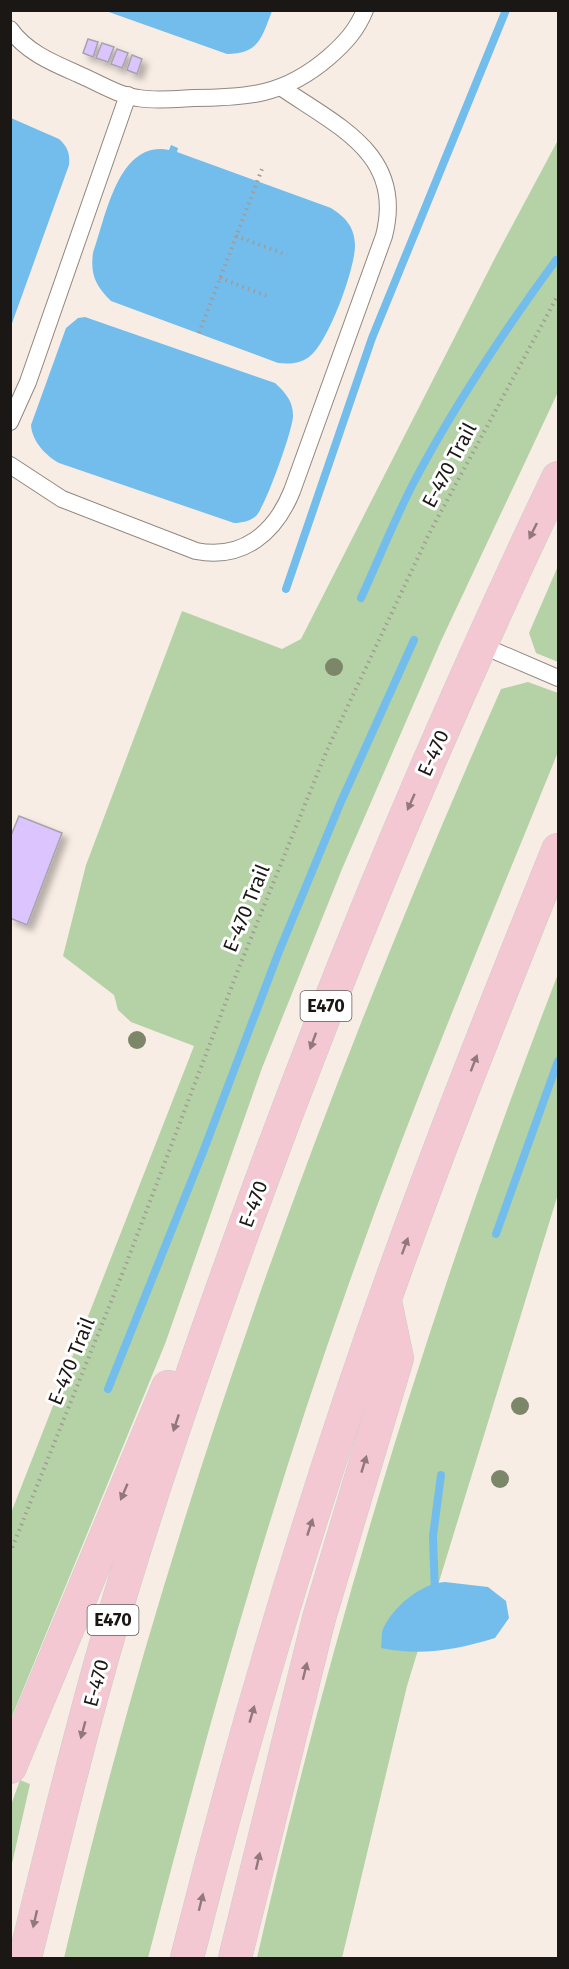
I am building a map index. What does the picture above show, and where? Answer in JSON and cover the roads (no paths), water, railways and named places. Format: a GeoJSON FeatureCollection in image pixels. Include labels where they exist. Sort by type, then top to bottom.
{"type":"FeatureCollection","features":[{"type":"Feature","properties":{"kind":"highway","name":"E-470"},"geometry":{"type":"LineString","coordinates":[[26,1959],[104,1652],[222,1288],[325,1010],[407,811],[558,478]]}},
{"type":"Feature","properties":{"kind":"highway"},"geometry":{"type":"LineString","coordinates":[[187,1959],[251,1716],[334,1452],[428,1180],[558,850]]}},
{"type":"Feature","properties":{"kind":"highway"},"geometry":{"type":"LineString","coordinates":[[10,1767],[182,1353],[222,1288]]}},
{"type":"Feature","properties":{"kind":"highway"},"geometry":{"type":"LineString","coordinates":[[235,1959],[319,1618],[397,1358],[385,1301]]}},
{"type":"Feature","properties":{"kind":"lane"},"geometry":{"type":"LineString","coordinates":[[10,29],[24,44],[46,59],[128,95],[144,99],[218,98],[248,96],[282,88],[319,66],[343,44],[357,27],[365,10]]}},
{"type":"Feature","properties":{"kind":"lane"},"geometry":{"type":"LineString","coordinates":[[10,465],[62,499],[196,551],[216,553],[247,546],[264,536],[277,521],[292,491],[384,236],[389,205],[382,174],[369,151],[351,135],[282,88]]}},
{"type":"Feature","properties":{"kind":"lane"},"geometry":{"type":"LineString","coordinates":[[10,422],[26,387],[128,95]]}},
{"type":"Feature","properties":{"kind":"lane"},"geometry":{"type":"LineString","coordinates":[[481,645],[558,678]]}},
{"type":"Feature","properties":{"kind":"water"},"geometry":{"type":"Polygon","coordinates":[[[106,11],[272,11],[262,36],[253,47],[246,51],[227,54],[106,11]]]}},
{"type":"Feature","properties":{"kind":"water"},"geometry":{"type":"Polygon","coordinates":[[[11,118],[59,139],[69,154],[69,165],[11,326],[11,118]]]}},
{"type":"Feature","properties":{"kind":"water"},"geometry":{"type":"Polygon","coordinates":[[[171,145],[178,148],[177,152],[331,208],[348,223],[353,232],[355,244],[351,270],[332,322],[309,357],[294,363],[278,363],[111,301],[101,290],[93,274],[93,253],[117,184],[137,157],[152,150],[169,150],[171,145]]]}},
{"type":"Feature","properties":{"kind":"water"},"geometry":{"type":"Polygon","coordinates":[[[85,317],[275,383],[282,390],[292,405],[292,422],[272,484],[256,516],[234,523],[59,463],[40,447],[31,425],[66,328],[78,318],[85,317]]]}},
{"type":"Feature","properties":{"kind":"water"},"geometry":{"type":"Polygon","coordinates":[[[436,1583],[488,1587],[506,1601],[509,1618],[495,1638],[466,1646],[424,1652],[381,1648],[383,1629],[401,1605],[417,1592],[436,1583]]]}},
{"type":"Feature","properties":{"kind":"waterway"},"geometry":{"type":"LineString","coordinates":[[286,589],[372,338],[506,10]]}},
{"type":"Feature","properties":{"kind":"waterway"},"geometry":{"type":"LineString","coordinates":[[361,598],[415,480],[447,423],[481,368],[556,260]]}},
{"type":"Feature","properties":{"kind":"waterway"},"geometry":{"type":"LineString","coordinates":[[108,1389],[203,1152],[278,954],[340,804],[414,640]]}},
{"type":"Feature","properties":{"kind":"waterway"},"geometry":{"type":"LineString","coordinates":[[496,1234],[558,1061]]}},
{"type":"Feature","properties":{"kind":"waterway"},"geometry":{"type":"LineString","coordinates":[[435,1594],[433,1536],[441,1475]]}}]}
